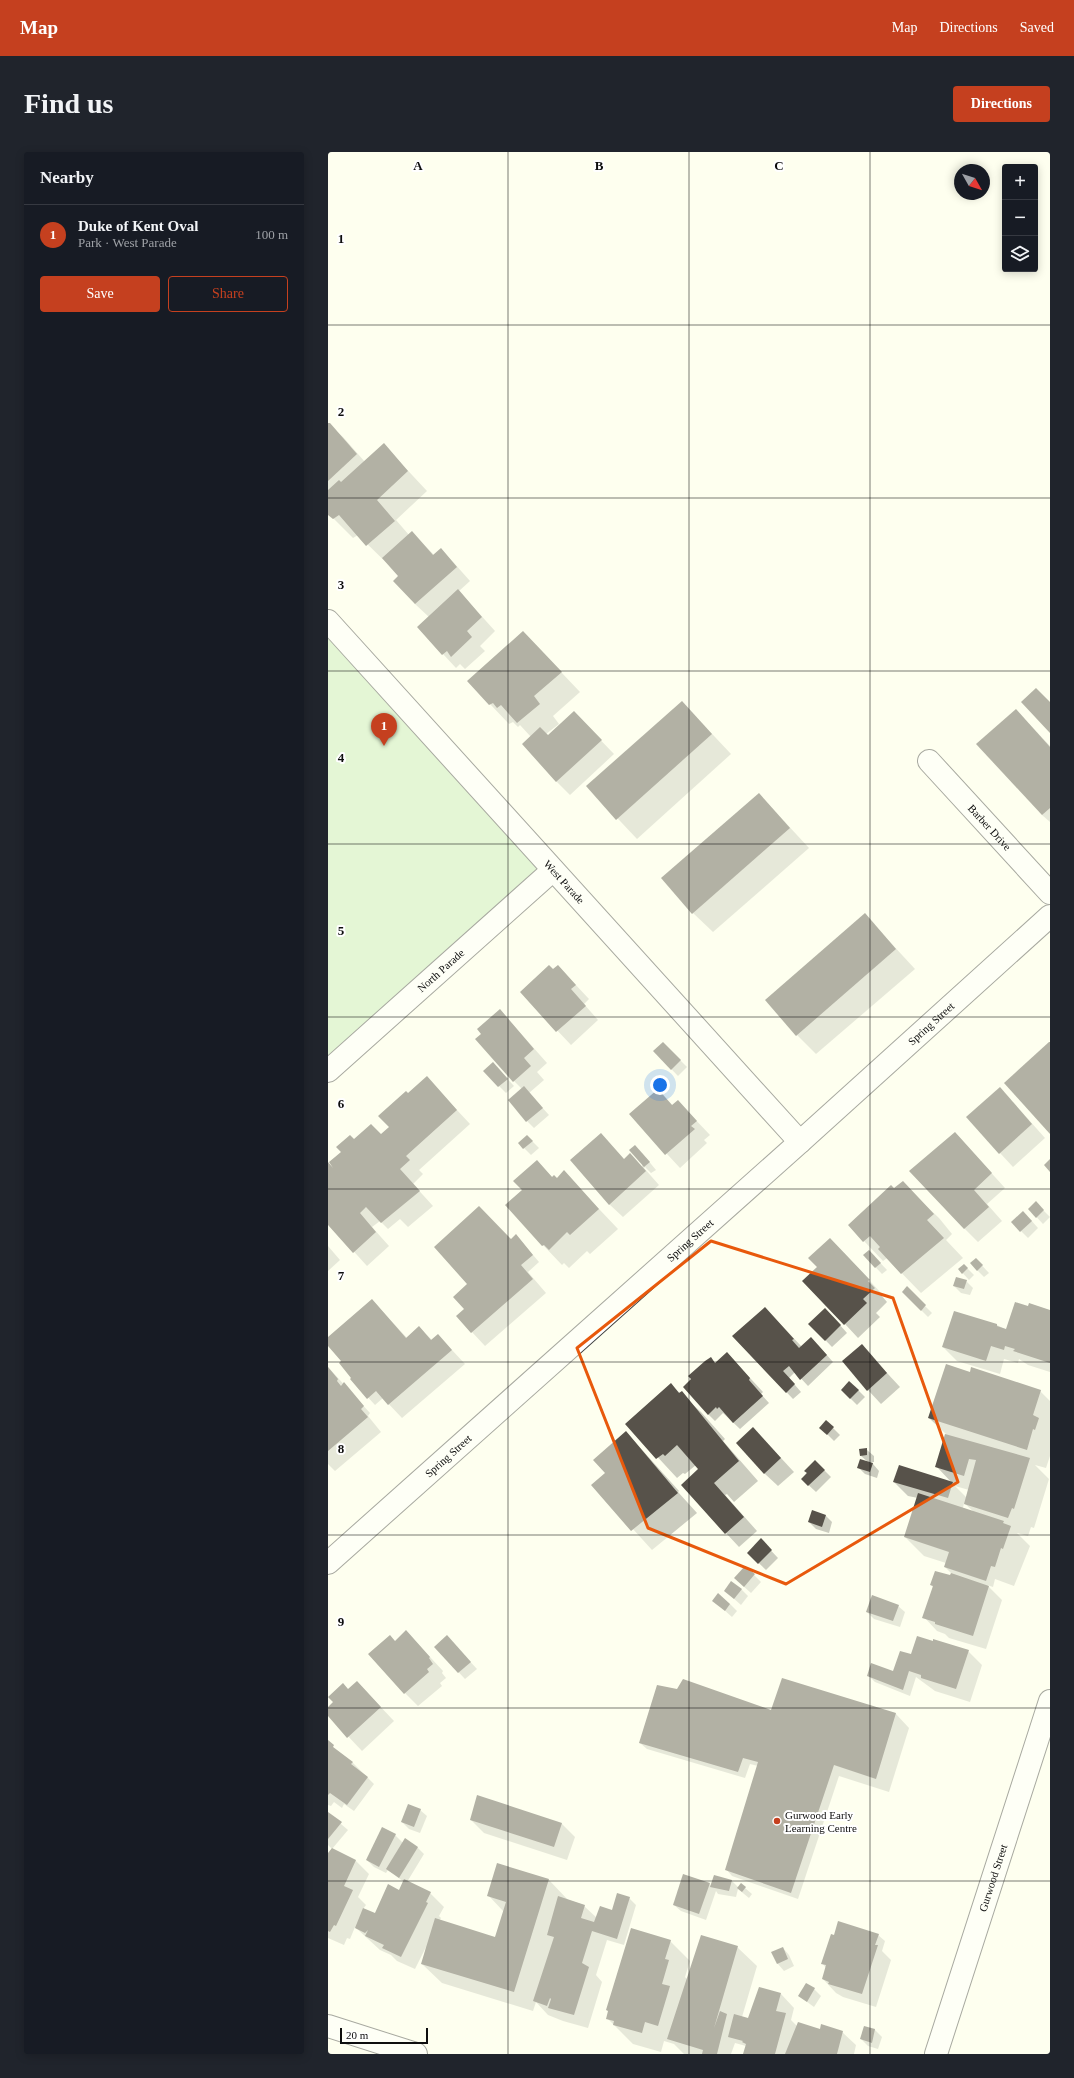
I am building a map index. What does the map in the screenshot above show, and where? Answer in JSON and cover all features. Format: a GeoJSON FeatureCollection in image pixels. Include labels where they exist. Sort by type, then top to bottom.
{"type":"FeatureCollection","features":[{"type":"Feature","properties":{"kind":"street","name":"West Parade"},"geometry":{"type":"LineString","coordinates":[[328,621],[800,1142]]}},
{"type":"Feature","properties":{"kind":"street","name":"Barber Drive"},"geometry":{"type":"LineString","coordinates":[[929,761],[1050,893]]}},
{"type":"Feature","properties":{"kind":"street","name":"North Parade"},"geometry":{"type":"LineString","coordinates":[[328,1071],[553,870]]}},
{"type":"Feature","properties":{"kind":"street","name":"Spring Street"},"geometry":{"type":"LineString","coordinates":[[328,1563],[800,1142],[1050,916]]}},
{"type":"Feature","properties":{"kind":"street","name":"Gurwood Street"},"geometry":{"type":"LineString","coordinates":[[936,2054],[1050,1701]]}},
{"type":"Feature","properties":{"kind":"street"},"geometry":{"type":"LineString","coordinates":[[328,2026],[416,2054]]}},
{"type":"Feature","properties":{"kind":"highlighted area"},"geometry":{"type":"Polygon","coordinates":[[[711,1241],[893,1298],[958,1482],[786,1584],[648,1528],[577,1348],[711,1241]]]}},
{"type":"Feature","properties":{"kind":"green space"},"geometry":{"type":"Polygon","coordinates":[[[328,621],[553,870],[328,1071],[328,621]]]}},
{"type":"Feature","properties":{"kind":"building"},"geometry":{"type":"Polygon","coordinates":[[[328,423],[330,423],[357,454],[328,481],[328,423]]]}},
{"type":"Feature","properties":{"kind":"building"},"geometry":{"type":"Polygon","coordinates":[[[384,443],[408,471],[377,500],[395,521],[366,546],[339,515],[333,519],[328,515],[328,490],[339,480],[341,482],[384,443]]]}},
{"type":"Feature","properties":{"kind":"building"},"geometry":{"type":"Polygon","coordinates":[[[412,531],[433,555],[441,548],[457,567],[415,604],[393,581],[398,576],[382,558],[412,531]]]}},
{"type":"Feature","properties":{"kind":"building"},"geometry":{"type":"Polygon","coordinates":[[[458,589],[482,617],[467,631],[472,637],[451,657],[447,651],[442,655],[417,627],[458,589]]]}},
{"type":"Feature","properties":{"kind":"building"},"geometry":{"type":"Polygon","coordinates":[[[523,631],[562,672],[534,696],[540,704],[517,723],[501,705],[497,708],[493,703],[489,705],[467,681],[523,631]]]}},
{"type":"Feature","properties":{"kind":"building"},"geometry":{"type":"Polygon","coordinates":[[[1036,688],[1050,702],[1050,733],[1021,702],[1036,688]]]}},
{"type":"Feature","properties":{"kind":"building"},"geometry":{"type":"Polygon","coordinates":[[[682,701],[712,734],[616,820],[586,786],[682,701]]]}},
{"type":"Feature","properties":{"kind":"building"},"geometry":{"type":"Polygon","coordinates":[[[1016,709],[1050,747],[1050,808],[1042,815],[976,744],[1016,709]]]}},
{"type":"Feature","properties":{"kind":"building"},"geometry":{"type":"Polygon","coordinates":[[[574,711],[602,740],[556,782],[522,744],[540,727],[548,735],[574,711]]]}},
{"type":"Feature","properties":{"kind":"building"},"geometry":{"type":"Polygon","coordinates":[[[759,793],[790,828],[692,914],[661,878],[759,793]]]}},
{"type":"Feature","properties":{"kind":"building"},"geometry":{"type":"Polygon","coordinates":[[[865,913],[896,949],[796,1036],[765,1000],[865,913]]]}},
{"type":"Feature","properties":{"kind":"building"},"geometry":{"type":"Polygon","coordinates":[[[549,965],[553,969],[558,965],[576,985],[571,989],[586,1006],[556,1032],[520,992],[549,965]]]}},
{"type":"Feature","properties":{"kind":"building"},"geometry":{"type":"Polygon","coordinates":[[[500,1009],[534,1049],[524,1058],[531,1066],[513,1082],[475,1039],[481,1034],[477,1029],[500,1009]]]}},
{"type":"Feature","properties":{"kind":"building"},"geometry":{"type":"Polygon","coordinates":[[[663,1042],[681,1060],[671,1070],[653,1051],[663,1042]]]}},
{"type":"Feature","properties":{"kind":"building"},"geometry":{"type":"Polygon","coordinates":[[[1050,1042],[1050,1134],[1004,1083],[1050,1042]]]}},
{"type":"Feature","properties":{"kind":"building"},"geometry":{"type":"Polygon","coordinates":[[[493,1062],[508,1079],[498,1087],[483,1071],[493,1062]]]}},
{"type":"Feature","properties":{"kind":"building"},"geometry":{"type":"Polygon","coordinates":[[[427,1076],[457,1110],[406,1156],[410,1160],[400,1169],[420,1191],[381,1223],[366,1207],[360,1213],[376,1232],[353,1253],[328,1225],[328,1162],[333,1168],[329,1162],[341,1152],[336,1147],[350,1135],[354,1139],[371,1124],[381,1134],[389,1127],[378,1116],[406,1091],[408,1093],[427,1076]]]}},
{"type":"Feature","properties":{"kind":"building"},"geometry":{"type":"Polygon","coordinates":[[[524,1086],[543,1108],[526,1122],[508,1100],[524,1086]]]}},
{"type":"Feature","properties":{"kind":"building"},"geometry":{"type":"Polygon","coordinates":[[[1000,1087],[1032,1124],[999,1154],[966,1117],[1000,1087]]]}},
{"type":"Feature","properties":{"kind":"building"},"geometry":{"type":"Polygon","coordinates":[[[658,1089],[672,1105],[678,1100],[697,1121],[691,1126],[695,1129],[665,1155],[629,1114],[658,1089]]]}},
{"type":"Feature","properties":{"kind":"building"},"geometry":{"type":"Polygon","coordinates":[[[955,1132],[992,1173],[974,1190],[989,1207],[964,1229],[909,1171],[955,1132]]]}},
{"type":"Feature","properties":{"kind":"building"},"geometry":{"type":"Polygon","coordinates":[[[601,1133],[624,1159],[630,1153],[646,1171],[609,1205],[570,1160],[601,1133]]]}},
{"type":"Feature","properties":{"kind":"building"},"geometry":{"type":"Polygon","coordinates":[[[527,1135],[533,1141],[523,1149],[518,1143],[527,1135]]]}},
{"type":"Feature","properties":{"kind":"building"},"geometry":{"type":"Polygon","coordinates":[[[635,1145],[650,1162],[644,1167],[629,1150],[635,1145]]]}},
{"type":"Feature","properties":{"kind":"building"},"geometry":{"type":"Polygon","coordinates":[[[1050,1159],[1050,1172],[1044,1165],[1050,1159]]]}},
{"type":"Feature","properties":{"kind":"building"},"geometry":{"type":"Polygon","coordinates":[[[537,1160],[552,1177],[554,1175],[557,1178],[564,1170],[599,1209],[570,1235],[567,1232],[549,1250],[544,1245],[542,1246],[505,1205],[522,1190],[513,1181],[537,1160]]]}},
{"type":"Feature","properties":{"kind":"building"},"geometry":{"type":"Polygon","coordinates":[[[903,1181],[934,1214],[927,1220],[944,1238],[901,1274],[878,1249],[880,1247],[870,1236],[863,1242],[848,1225],[891,1185],[894,1188],[903,1181]]]}},
{"type":"Feature","properties":{"kind":"building"},"geometry":{"type":"Polygon","coordinates":[[[1036,1201],[1044,1210],[1036,1218],[1028,1209],[1036,1201]]]}},
{"type":"Feature","properties":{"kind":"building"},"geometry":{"type":"Polygon","coordinates":[[[479,1206],[511,1239],[516,1234],[533,1255],[521,1265],[533,1279],[471,1333],[456,1316],[464,1309],[453,1297],[467,1284],[434,1247],[479,1206]]]}},
{"type":"Feature","properties":{"kind":"building"},"geometry":{"type":"Polygon","coordinates":[[[1023,1211],[1032,1221],[1020,1232],[1011,1222],[1023,1211]]]}},
{"type":"Feature","properties":{"kind":"building"},"geometry":{"type":"Polygon","coordinates":[[[830,1238],[870,1280],[868,1281],[875,1288],[863,1299],[867,1303],[844,1325],[802,1281],[817,1267],[808,1258],[830,1238]]]}},
{"type":"Feature","properties":{"kind":"building"},"geometry":{"type":"Polygon","coordinates":[[[869,1250],[881,1263],[875,1268],[863,1255],[869,1250]]]}},
{"type":"Feature","properties":{"kind":"building"},"geometry":{"type":"Polygon","coordinates":[[[976,1258],[983,1265],[977,1271],[970,1263],[976,1258]]]}},
{"type":"Feature","properties":{"kind":"building"},"geometry":{"type":"Polygon","coordinates":[[[964,1264],[968,1268],[962,1274],[958,1269],[964,1264]]]}},
{"type":"Feature","properties":{"kind":"building"},"geometry":{"type":"Polygon","coordinates":[[[956,1277],[967,1280],[964,1289],[953,1286],[956,1277]]]}},
{"type":"Feature","properties":{"kind":"building"},"geometry":{"type":"Polygon","coordinates":[[[907,1286],[926,1305],[921,1311],[902,1292],[907,1286]]]}},
{"type":"Feature","properties":{"kind":"building"},"geometry":{"type":"Polygon","coordinates":[[[372,1299],[406,1338],[419,1326],[431,1340],[438,1334],[452,1350],[388,1405],[376,1391],[367,1399],[350,1379],[351,1378],[339,1363],[341,1361],[328,1346],[328,1337],[372,1299]]]}},
{"type":"Feature","properties":{"kind":"building"},"geometry":{"type":"Polygon","coordinates":[[[1015,1302],[1028,1306],[1029,1303],[1050,1310],[1050,1363],[1013,1351],[1015,1349],[1005,1346],[1004,1350],[991,1346],[986,1361],[942,1347],[954,1311],[997,1324],[997,1326],[1006,1329],[1015,1302]]]}},
{"type":"Feature","properties":{"kind":"building"},"geometry":{"type":"Polygon","coordinates":[[[765,1307],[794,1339],[792,1340],[799,1348],[811,1337],[827,1355],[800,1380],[789,1366],[783,1371],[795,1384],[786,1393],[732,1336],[765,1307]]]}},
{"type":"Feature","properties":{"kind":"building"},"geometry":{"type":"Polygon","coordinates":[[[825,1308],[841,1325],[825,1341],[808,1324],[825,1308]]]}},
{"type":"Feature","properties":{"kind":"building"},"geometry":{"type":"Polygon","coordinates":[[[862,1344],[887,1373],[867,1391],[842,1361],[862,1344]]]}},
{"type":"Feature","properties":{"kind":"building"},"geometry":{"type":"Polygon","coordinates":[[[727,1352],[750,1378],[749,1380],[763,1396],[733,1423],[719,1407],[717,1409],[716,1407],[708,1415],[683,1387],[691,1379],[688,1376],[705,1361],[711,1357],[715,1363],[727,1352]]]}},
{"type":"Feature","properties":{"kind":"building"},"geometry":{"type":"Polygon","coordinates":[[[946,1364],[970,1372],[971,1367],[1041,1390],[1033,1415],[1039,1418],[1035,1430],[1033,1429],[1027,1450],[928,1418],[946,1364]]]}},
{"type":"Feature","properties":{"kind":"building"},"geometry":{"type":"Polygon","coordinates":[[[328,1367],[338,1379],[337,1381],[341,1386],[344,1382],[364,1406],[361,1409],[368,1417],[328,1451],[328,1367]]]}},
{"type":"Feature","properties":{"kind":"building"},"geometry":{"type":"Polygon","coordinates":[[[849,1381],[859,1390],[850,1399],[841,1390],[849,1381]]]}},
{"type":"Feature","properties":{"kind":"building"},"geometry":{"type":"Polygon","coordinates":[[[671,1383],[679,1393],[682,1391],[739,1461],[714,1483],[744,1517],[725,1534],[681,1485],[698,1469],[677,1445],[665,1456],[663,1454],[656,1459],[625,1424],[671,1383]]]}},
{"type":"Feature","properties":{"kind":"building"},"geometry":{"type":"Polygon","coordinates":[[[826,1420],[834,1427],[827,1435],[819,1428],[826,1420]]]}},
{"type":"Feature","properties":{"kind":"building"},"geometry":{"type":"Polygon","coordinates":[[[753,1427],[781,1458],[764,1474],[736,1443],[753,1427]]]}},
{"type":"Feature","properties":{"kind":"building"},"geometry":{"type":"Polygon","coordinates":[[[626,1431],[678,1493],[631,1531],[591,1485],[605,1473],[593,1460],[626,1431]]]}},
{"type":"Feature","properties":{"kind":"building"},"geometry":{"type":"Polygon","coordinates":[[[945,1434],[1030,1458],[1014,1509],[1012,1508],[1008,1518],[964,1504],[976,1460],[969,1459],[964,1476],[935,1467],[945,1434]]]}},
{"type":"Feature","properties":{"kind":"building"},"geometry":{"type":"Polygon","coordinates":[[[867,1448],[867,1455],[860,1456],[859,1449],[867,1448]]]}},
{"type":"Feature","properties":{"kind":"building"},"geometry":{"type":"Polygon","coordinates":[[[860,1459],[873,1463],[870,1472],[857,1468],[860,1459]]]}},
{"type":"Feature","properties":{"kind":"building"},"geometry":{"type":"Polygon","coordinates":[[[815,1460],[825,1470],[808,1486],[801,1479],[807,1473],[804,1471],[815,1460]]]}},
{"type":"Feature","properties":{"kind":"building"},"geometry":{"type":"Polygon","coordinates":[[[899,1465],[953,1482],[948,1498],[893,1482],[899,1465]]]}},
{"type":"Feature","properties":{"kind":"building"},"geometry":{"type":"Polygon","coordinates":[[[918,1493],[1004,1521],[1003,1523],[1011,1526],[1003,1549],[1001,1548],[995,1567],[991,1566],[986,1581],[944,1567],[949,1552],[904,1537],[918,1493]]]}},
{"type":"Feature","properties":{"kind":"building"},"geometry":{"type":"Polygon","coordinates":[[[812,1510],[826,1515],[822,1527],[808,1522],[812,1510]]]}},
{"type":"Feature","properties":{"kind":"building"},"geometry":{"type":"Polygon","coordinates":[[[761,1538],[772,1550],[758,1564],[747,1553],[761,1538]]]}},
{"type":"Feature","properties":{"kind":"building"},"geometry":{"type":"Polygon","coordinates":[[[745,1566],[755,1574],[744,1587],[734,1578],[745,1566]]]}},
{"type":"Feature","properties":{"kind":"building"},"geometry":{"type":"Polygon","coordinates":[[[935,1571],[950,1575],[951,1573],[989,1586],[973,1636],[935,1624],[935,1622],[922,1618],[933,1586],[930,1585],[935,1571]]]}},
{"type":"Feature","properties":{"kind":"building"},"geometry":{"type":"Polygon","coordinates":[[[731,1581],[742,1589],[734,1599],[724,1591],[731,1581]]]}},
{"type":"Feature","properties":{"kind":"building"},"geometry":{"type":"Polygon","coordinates":[[[718,1593],[730,1604],[725,1611],[712,1601],[718,1593]]]}},
{"type":"Feature","properties":{"kind":"building"},"geometry":{"type":"Polygon","coordinates":[[[872,1595],[899,1605],[893,1621],[866,1612],[872,1595]]]}},
{"type":"Feature","properties":{"kind":"building"},"geometry":{"type":"Polygon","coordinates":[[[406,1630],[430,1657],[429,1658],[433,1664],[427,1669],[429,1672],[404,1694],[368,1654],[390,1635],[395,1641],[406,1630]]]}},
{"type":"Feature","properties":{"kind":"building"},"geometry":{"type":"Polygon","coordinates":[[[447,1635],[471,1662],[458,1673],[434,1647],[447,1635]]]}},
{"type":"Feature","properties":{"kind":"building"},"geometry":{"type":"Polygon","coordinates":[[[917,1636],[933,1641],[933,1639],[969,1650],[956,1689],[921,1678],[921,1675],[909,1671],[903,1690],[867,1676],[871,1663],[893,1671],[900,1651],[911,1654],[917,1636]]]}},
{"type":"Feature","properties":{"kind":"building","name":"Gurwood Early Learning Centre"},"geometry":{"type":"Polygon","coordinates":[[[782,1678],[896,1713],[876,1779],[834,1765],[791,1893],[725,1870],[758,1762],[743,1758],[738,1772],[639,1743],[657,1685],[677,1689],[683,1679],[771,1710],[782,1678]]]}},
{"type":"Feature","properties":{"kind":"building"},"geometry":{"type":"Polygon","coordinates":[[[357,1681],[381,1707],[347,1738],[328,1716],[328,1707],[333,1702],[328,1697],[343,1683],[348,1689],[357,1681]]]}},
{"type":"Feature","properties":{"kind":"building"},"geometry":{"type":"Polygon","coordinates":[[[328,1740],[334,1745],[333,1747],[353,1762],[351,1764],[368,1777],[347,1805],[330,1793],[328,1795],[328,1740]]]}},
{"type":"Feature","properties":{"kind":"building"},"geometry":{"type":"Polygon","coordinates":[[[477,1795],[562,1823],[554,1847],[470,1820],[477,1795]]]}},
{"type":"Feature","properties":{"kind":"building"},"geometry":{"type":"Polygon","coordinates":[[[408,1804],[421,1809],[414,1827],[401,1822],[408,1804]]]}},
{"type":"Feature","properties":{"kind":"building"},"geometry":{"type":"Polygon","coordinates":[[[328,1812],[342,1822],[328,1839],[328,1812]]]}},
{"type":"Feature","properties":{"kind":"building"},"geometry":{"type":"Polygon","coordinates":[[[382,1827],[396,1834],[379,1867],[366,1860],[382,1827]]]}},
{"type":"Feature","properties":{"kind":"building"},"geometry":{"type":"Polygon","coordinates":[[[405,1838],[418,1847],[399,1878],[386,1869],[405,1838]]]}},
{"type":"Feature","properties":{"kind":"building"},"geometry":{"type":"Polygon","coordinates":[[[332,1848],[356,1860],[344,1886],[353,1890],[336,1926],[334,1925],[330,1932],[328,1931],[328,1853],[332,1848]]]}},
{"type":"Feature","properties":{"kind":"building"},"geometry":{"type":"Polygon","coordinates":[[[497,1863],[549,1879],[514,1992],[421,1964],[435,1918],[495,1937],[506,1902],[487,1896],[497,1863]]]}},
{"type":"Feature","properties":{"kind":"building"},"geometry":{"type":"Polygon","coordinates":[[[683,1874],[710,1883],[699,1914],[673,1905],[683,1874]]]}},
{"type":"Feature","properties":{"kind":"building"},"geometry":{"type":"Polygon","coordinates":[[[714,1875],[732,1880],[729,1891],[710,1887],[714,1875]]]}},
{"type":"Feature","properties":{"kind":"building"},"geometry":{"type":"Polygon","coordinates":[[[404,1879],[431,1892],[426,1902],[428,1903],[401,1957],[382,1948],[384,1945],[365,1936],[368,1930],[365,1933],[355,1928],[363,1908],[375,1913],[388,1884],[399,1890],[404,1879]]]}},
{"type":"Feature","properties":{"kind":"building"},"geometry":{"type":"Polygon","coordinates":[[[741,1883],[746,1887],[742,1892],[737,1888],[741,1883]]]}},
{"type":"Feature","properties":{"kind":"building"},"geometry":{"type":"Polygon","coordinates":[[[617,1893],[630,1897],[617,1939],[592,1931],[582,1963],[589,1967],[574,2015],[548,2008],[550,1998],[547,2006],[533,2001],[554,1937],[547,1935],[558,1896],[585,1905],[581,1918],[594,1922],[600,1906],[612,1910],[617,1893]]]}},
{"type":"Feature","properties":{"kind":"building"},"geometry":{"type":"Polygon","coordinates":[[[838,1921],[879,1934],[875,1945],[878,1945],[862,1994],[828,1984],[829,1982],[822,1979],[826,1965],[821,1964],[831,1934],[834,1935],[838,1921]]]}},
{"type":"Feature","properties":{"kind":"building"},"geometry":{"type":"Polygon","coordinates":[[[631,1928],[671,1940],[665,1959],[669,1960],[662,1984],[670,1986],[658,2026],[645,2022],[642,2033],[613,2025],[614,2021],[606,2019],[608,2011],[606,2010],[631,1928]]]}},
{"type":"Feature","properties":{"kind":"building"},"geometry":{"type":"Polygon","coordinates":[[[701,1935],[738,1946],[714,2028],[720,2011],[727,2014],[717,2054],[702,2054],[703,2050],[667,2039],[701,1935]]]}},
{"type":"Feature","properties":{"kind":"building"},"geometry":{"type":"Polygon","coordinates":[[[783,1947],[788,1959],[777,1964],[771,1952],[783,1947]]]}},
{"type":"Feature","properties":{"kind":"building"},"geometry":{"type":"Polygon","coordinates":[[[806,1983],[815,1988],[807,2002],[798,1996],[806,1983]]]}},
{"type":"Feature","properties":{"kind":"building"},"geometry":{"type":"Polygon","coordinates":[[[759,1987],[781,1993],[776,2011],[786,2013],[775,2054],[743,2054],[746,2044],[742,2042],[743,2041],[728,2037],[734,2014],[748,2018],[759,1987]]]}},
{"type":"Feature","properties":{"kind":"building"},"geometry":{"type":"Polygon","coordinates":[[[798,2022],[820,2029],[821,2024],[843,2031],[837,2054],[785,2054],[798,2022]]]}},
{"type":"Feature","properties":{"kind":"building"},"geometry":{"type":"Polygon","coordinates":[[[864,2026],[875,2029],[872,2043],[860,2039],[864,2026]]]}},
{"type":"Feature","properties":{"kind":"place","name":"Duke of Kent Oval"},"geometry":{"type":"Point","coordinates":[384,746]}},
{"type":"Feature","properties":{"kind":"place","name":"Gurwood Early Learning Centre"},"geometry":{"type":"Point","coordinates":[777,1821]}}]}
